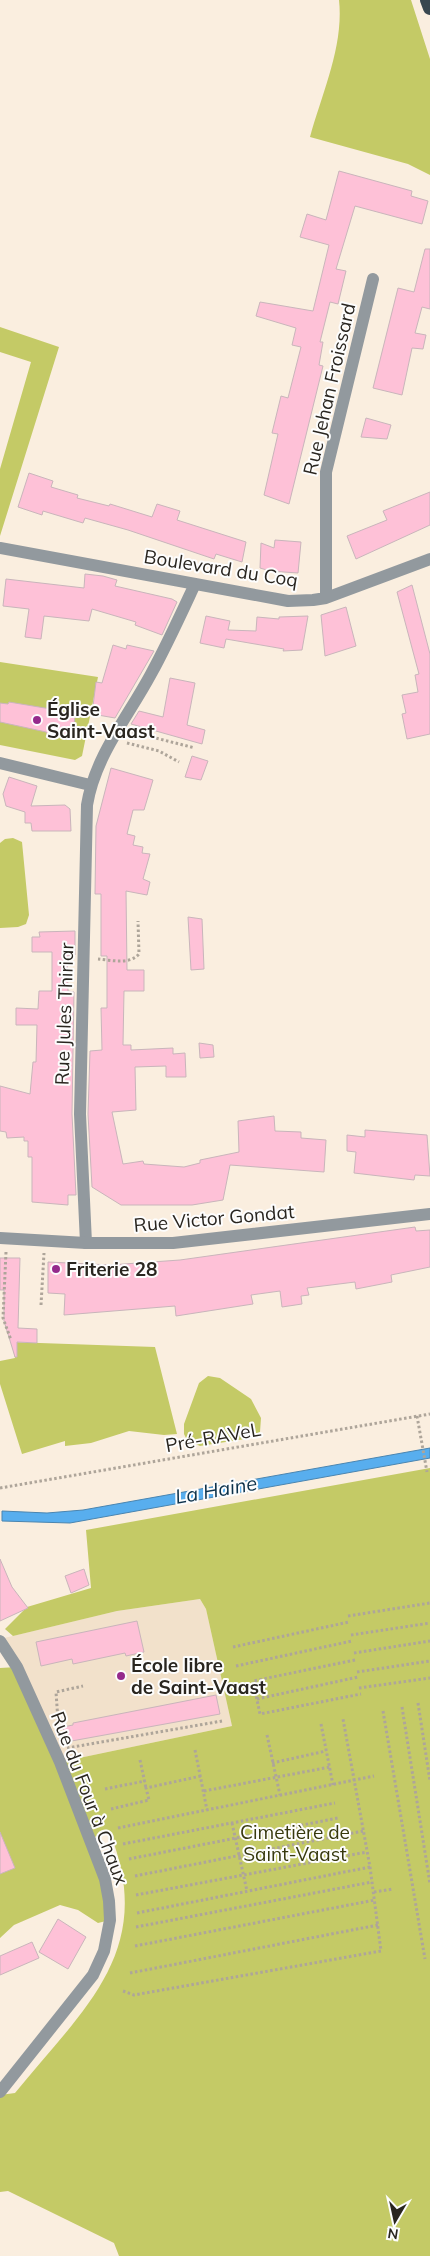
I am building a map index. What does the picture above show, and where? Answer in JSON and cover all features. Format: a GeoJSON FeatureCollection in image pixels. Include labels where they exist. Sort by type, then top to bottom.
{"type":"FeatureCollection","features":[{"type":"Feature","properties":{"kind":"highway"},"geometry":{"type":"LineString","coordinates":[[428,0],[430,8]]}},
{"type":"Feature","properties":{"kind":"street","name":"Rue Jehan Froissard"},"geometry":{"type":"LineString","coordinates":[[326,598],[326,472],[373,279]]}},
{"type":"Feature","properties":{"kind":"street","name":"Boulevard du Coq"},"geometry":{"type":"LineString","coordinates":[[0,548],[288,600],[326,598],[430,558]]}},
{"type":"Feature","properties":{"kind":"street","name":"Rue Jules Thiriar"},"geometry":{"type":"LineString","coordinates":[[86,1243],[80,1114],[86,816],[90,785],[115,734],[151,675],[195,584]]}},
{"type":"Feature","properties":{"kind":"street"},"geometry":{"type":"LineString","coordinates":[[0,762],[90,785]]}},
{"type":"Feature","properties":{"kind":"street","name":"Rue Victor Gondat"},"geometry":{"type":"LineString","coordinates":[[3,1238],[86,1243],[173,1243],[430,1214]]}},
{"type":"Feature","properties":{"kind":"street","name":"Rue du Four à Chaux"},"geometry":{"type":"LineString","coordinates":[[0,1641],[17,1667],[54,1750],[105,1879],[109,1901],[109,1931],[104,1951],[92,1975],[0,2092]]}},
{"type":"Feature","properties":{"kind":"path"},"geometry":{"type":"LineString","coordinates":[[115,734],[194,748]]}},
{"type":"Feature","properties":{"kind":"path"},"geometry":{"type":"LineString","coordinates":[[115,734],[159,751],[179,762]]}},
{"type":"Feature","properties":{"kind":"path"},"geometry":{"type":"LineString","coordinates":[[84,958],[115,961],[136,958],[139,954],[138,921]]}},
{"type":"Feature","properties":{"kind":"path"},"geometry":{"type":"LineString","coordinates":[[3,1238],[3,1318],[10,1340]]}},
{"type":"Feature","properties":{"kind":"path"},"geometry":{"type":"LineString","coordinates":[[41,1305],[44,1241]]}},
{"type":"Feature","properties":{"kind":"path","name":"Pré-RAVeL"},"geometry":{"type":"LineString","coordinates":[[0,1488],[430,1414]]}},
{"type":"Feature","properties":{"kind":"path"},"geometry":{"type":"LineString","coordinates":[[417,1416],[427,1472]]}},
{"type":"Feature","properties":{"kind":"path"},"geometry":{"type":"LineString","coordinates":[[348,1616],[430,1604]]}},
{"type":"Feature","properties":{"kind":"path"},"geometry":{"type":"LineString","coordinates":[[232,1647],[349,1622]]}},
{"type":"Feature","properties":{"kind":"path"},"geometry":{"type":"LineString","coordinates":[[351,1635],[430,1623]]}},
{"type":"Feature","properties":{"kind":"path"},"geometry":{"type":"LineString","coordinates":[[236,1666],[352,1641]]}},
{"type":"Feature","properties":{"kind":"path"},"geometry":{"type":"LineString","coordinates":[[354,1653],[430,1641]]}},
{"type":"Feature","properties":{"kind":"path"},"geometry":{"type":"LineString","coordinates":[[355,1660],[253,1681],[260,1714],[360,1694]]}},
{"type":"Feature","properties":{"kind":"path"},"geometry":{"type":"LineString","coordinates":[[357,1672],[430,1661]]}},
{"type":"Feature","properties":{"kind":"path"},"geometry":{"type":"LineString","coordinates":[[257,1699],[358,1677]]}},
{"type":"Feature","properties":{"kind":"path"},"geometry":{"type":"LineString","coordinates":[[360,1688],[430,1678]]}},
{"type":"Feature","properties":{"kind":"path"},"geometry":{"type":"LineString","coordinates":[[58,1722],[56,1692],[83,1686]]}},
{"type":"Feature","properties":{"kind":"path"},"geometry":{"type":"LineString","coordinates":[[418,1703],[430,1781]]}},
{"type":"Feature","properties":{"kind":"path"},"geometry":{"type":"LineString","coordinates":[[402,1707],[430,1884]]}},
{"type":"Feature","properties":{"kind":"path"},"geometry":{"type":"LineString","coordinates":[[383,1711],[425,1958]]}},
{"type":"Feature","properties":{"kind":"path"},"geometry":{"type":"LineString","coordinates":[[123,1991],[134,1995],[381,1951],[370,1867],[343,1719]]}},
{"type":"Feature","properties":{"kind":"path"},"geometry":{"type":"LineString","coordinates":[[54,1750],[222,1721]]}},
{"type":"Feature","properties":{"kind":"path"},"geometry":{"type":"LineString","coordinates":[[321,1724],[333,1785]]}},
{"type":"Feature","properties":{"kind":"path"},"geometry":{"type":"LineString","coordinates":[[267,1736],[280,1795]]}},
{"type":"Feature","properties":{"kind":"path"},"geometry":{"type":"LineString","coordinates":[[195,1750],[208,1810]]}},
{"type":"Feature","properties":{"kind":"path"},"geometry":{"type":"LineString","coordinates":[[272,1763],[326,1751]]}},
{"type":"Feature","properties":{"kind":"path"},"geometry":{"type":"LineString","coordinates":[[111,1809],[149,1800],[140,1760]]}},
{"type":"Feature","properties":{"kind":"path"},"geometry":{"type":"LineString","coordinates":[[204,1791],[330,1767]]}},
{"type":"Feature","properties":{"kind":"path"},"geometry":{"type":"LineString","coordinates":[[146,1788],[201,1776]]}},
{"type":"Feature","properties":{"kind":"path"},"geometry":{"type":"LineString","coordinates":[[118,1828],[374,1776]]}},
{"type":"Feature","properties":{"kind":"path"},"geometry":{"type":"LineString","coordinates":[[106,1789],[144,1781]]}},
{"type":"Feature","properties":{"kind":"path"},"geometry":{"type":"LineString","coordinates":[[123,1844],[335,1803]]}},
{"type":"Feature","properties":{"kind":"path"},"geometry":{"type":"LineString","coordinates":[[129,1859],[338,1818]]}},
{"type":"Feature","properties":{"kind":"path"},"geometry":{"type":"LineString","coordinates":[[232,1823],[247,1891]]}},
{"type":"Feature","properties":{"kind":"path"},"geometry":{"type":"LineString","coordinates":[[135,1876],[363,1831]]}},
{"type":"Feature","properties":{"kind":"path"},"geometry":{"type":"LineString","coordinates":[[136,1895],[367,1852]]}},
{"type":"Feature","properties":{"kind":"path"},"geometry":{"type":"LineString","coordinates":[[137,1912],[370,1867]]}},
{"type":"Feature","properties":{"kind":"path"},"geometry":{"type":"LineString","coordinates":[[136,1927],[372,1882]]}},
{"type":"Feature","properties":{"kind":"path"},"geometry":{"type":"LineString","coordinates":[[374,1892],[393,1889]]}},
{"type":"Feature","properties":{"kind":"path"},"geometry":{"type":"LineString","coordinates":[[135,1946],[374,1900]]}},
{"type":"Feature","properties":{"kind":"path"},"geometry":{"type":"LineString","coordinates":[[130,1973],[378,1925]]}},
{"type":"Feature","properties":{"kind":"shaded area","name":"École libre de Saint-Vaast"},"geometry":{"type":"Polygon","coordinates":[[[200,1599],[206,1609],[232,1726],[60,1762],[0,1639],[117,1611],[200,1599]]]}},
{"type":"Feature","properties":{"kind":"green space"},"geometry":{"type":"Polygon","coordinates":[[[339,0],[411,0],[430,59],[430,175],[408,164],[310,137],[335,52],[340,17],[339,0]]]}},
{"type":"Feature","properties":{"kind":"green space"},"geometry":{"type":"Polygon","coordinates":[[[0,327],[59,347],[0,536],[0,469],[31,362],[0,352],[0,327]]]}},
{"type":"Feature","properties":{"kind":"green space"},"geometry":{"type":"Polygon","coordinates":[[[0,662],[98,677],[82,756],[75,760],[0,745],[0,662]]]}},
{"type":"Feature","properties":{"kind":"green space"},"geometry":{"type":"Polygon","coordinates":[[[13,838],[22,842],[29,915],[26,924],[18,927],[0,928],[0,843],[5,839],[13,838]]]}},
{"type":"Feature","properties":{"kind":"green space"},"geometry":{"type":"Polygon","coordinates":[[[11,1342],[155,1347],[177,1434],[164,1435],[129,1431],[91,1443],[65,1446],[65,1441],[22,1454],[0,1384],[0,1361],[15,1358],[11,1342]]]}},
{"type":"Feature","properties":{"kind":"green space"},"geometry":{"type":"Polygon","coordinates":[[[208,1376],[220,1378],[251,1399],[261,1418],[260,1432],[245,1439],[200,1446],[187,1440],[184,1434],[184,1424],[199,1383],[208,1376]]]}},
{"type":"Feature","properties":{"kind":"green space","name":"Cimetière de Saint-Vaast"},"geometry":{"type":"Polygon","coordinates":[[[430,1468],[430,2256],[119,2256],[114,2243],[8,2191],[0,2192],[0,2095],[15,2093],[87,2005],[106,1976],[119,1945],[125,1912],[122,1875],[110,1833],[90,1838],[110,1920],[98,1923],[78,1910],[60,1905],[14,1925],[0,1938],[0,1668],[17,1667],[60,1762],[232,1726],[206,1609],[200,1599],[117,1611],[13,1636],[5,1629],[27,1607],[91,1588],[86,1530],[430,1468]]]}},
{"type":"Feature","properties":{"kind":"water","name":"La Haine"},"geometry":{"type":"Polygon","coordinates":[[[430,1448],[430,1458],[70,1523],[2,1521],[2,1511],[47,1513],[83,1510],[430,1448]]]}},
{"type":"Feature","properties":{"kind":"building"},"geometry":{"type":"Polygon","coordinates":[[[339,171],[412,191],[411,196],[428,201],[422,224],[355,206],[336,269],[346,271],[338,304],[330,302],[320,342],[323,342],[319,365],[323,366],[289,504],[264,495],[278,434],[272,433],[281,396],[288,398],[301,347],[292,345],[296,328],[256,316],[260,302],[313,311],[329,245],[300,237],[307,214],[326,220],[339,171]]]}},
{"type":"Feature","properties":{"kind":"building"},"geometry":{"type":"Polygon","coordinates":[[[425,249],[430,249],[430,309],[422,307],[415,333],[426,335],[423,349],[412,348],[402,395],[373,388],[398,288],[414,292],[425,249]]]}},
{"type":"Feature","properties":{"kind":"building"},"geometry":{"type":"Polygon","coordinates":[[[366,418],[391,425],[387,439],[361,437],[366,418]]]}},
{"type":"Feature","properties":{"kind":"building"},"geometry":{"type":"Polygon","coordinates":[[[29,473],[53,481],[51,487],[78,495],[77,498],[109,506],[110,504],[152,517],[157,504],[180,511],[177,520],[246,542],[242,562],[216,554],[214,559],[128,530],[85,518],[83,523],[43,511],[42,515],[18,507],[29,473]]]}},
{"type":"Feature","properties":{"kind":"building"},"geometry":{"type":"Polygon","coordinates":[[[430,492],[430,525],[356,559],[347,536],[387,520],[383,511],[430,492]]]}},
{"type":"Feature","properties":{"kind":"building"},"geometry":{"type":"Polygon","coordinates":[[[275,540],[301,542],[298,573],[270,571],[260,568],[261,543],[274,548],[275,540]]]}},
{"type":"Feature","properties":{"kind":"building"},"geometry":{"type":"Polygon","coordinates":[[[85,574],[117,580],[115,586],[172,599],[177,602],[162,635],[135,625],[136,622],[92,609],[89,621],[44,616],[41,639],[25,637],[29,609],[3,606],[6,579],[84,588],[85,574]]]}},
{"type":"Feature","properties":{"kind":"building"},"geometry":{"type":"Polygon","coordinates":[[[412,585],[430,654],[430,734],[407,739],[402,714],[406,713],[402,695],[418,692],[415,675],[419,674],[397,592],[412,585]]]}},
{"type":"Feature","properties":{"kind":"building"},"geometry":{"type":"Polygon","coordinates":[[[346,607],[356,646],[325,656],[321,615],[346,607]]]}},
{"type":"Feature","properties":{"kind":"building"},"geometry":{"type":"Polygon","coordinates":[[[206,616],[230,621],[228,630],[256,631],[257,617],[279,619],[279,617],[308,616],[302,650],[283,651],[284,649],[226,639],[224,648],[200,643],[206,616]]]}},
{"type":"Feature","properties":{"kind":"building"},"geometry":{"type":"Polygon","coordinates":[[[113,645],[126,649],[127,645],[154,651],[115,718],[92,714],[96,682],[102,683],[113,645]]]}},
{"type":"Feature","properties":{"kind":"building"},"geometry":{"type":"Polygon","coordinates":[[[170,678],[195,683],[187,725],[205,730],[202,744],[131,724],[139,711],[163,717],[170,678]]]}},
{"type":"Feature","properties":{"kind":"building","name":"Église Saint-Vaast"},"geometry":{"type":"Polygon","coordinates":[[[9,702],[75,715],[73,737],[56,735],[50,738],[46,732],[0,722],[0,703],[8,704],[9,702]]]}},
{"type":"Feature","properties":{"kind":"building"},"geometry":{"type":"Polygon","coordinates":[[[192,756],[208,761],[201,780],[185,777],[192,756]]]}},
{"type":"Feature","properties":{"kind":"building"},"geometry":{"type":"Polygon","coordinates":[[[111,768],[153,780],[144,810],[133,810],[127,834],[135,836],[133,845],[143,847],[142,853],[150,854],[143,879],[150,882],[147,895],[126,891],[127,970],[144,970],[144,991],[124,991],[123,1045],[131,1045],[131,1050],[173,1048],[173,1054],[185,1053],[186,1077],[166,1077],[166,1066],[135,1067],[136,1110],[112,1112],[123,1164],[143,1161],[144,1164],[184,1167],[200,1163],[200,1160],[239,1152],[238,1121],[274,1116],[275,1131],[301,1132],[301,1138],[326,1140],[324,1172],[230,1165],[223,1200],[192,1205],[121,1205],[92,1187],[88,1114],[90,1051],[102,1050],[101,1008],[107,1008],[107,956],[101,956],[101,894],[95,894],[96,826],[111,768]]]}},
{"type":"Feature","properties":{"kind":"building"},"geometry":{"type":"Polygon","coordinates":[[[9,777],[37,786],[31,806],[65,805],[70,809],[71,831],[32,831],[31,823],[25,823],[25,812],[6,806],[3,794],[9,777]]]}},
{"type":"Feature","properties":{"kind":"building"},"geometry":{"type":"Polygon","coordinates":[[[188,917],[202,919],[204,969],[191,970],[188,917]]]}},
{"type":"Feature","properties":{"kind":"building"},"geometry":{"type":"Polygon","coordinates":[[[75,931],[75,955],[67,956],[68,991],[74,992],[72,1114],[76,1195],[68,1195],[68,1205],[32,1202],[32,1157],[28,1157],[28,1141],[24,1141],[24,1137],[7,1138],[6,1132],[0,1131],[0,1086],[30,1094],[33,1062],[36,1062],[37,1025],[16,1025],[16,1008],[38,1009],[39,991],[52,991],[52,952],[32,952],[32,937],[40,937],[39,932],[75,931]]]}},
{"type":"Feature","properties":{"kind":"building"},"geometry":{"type":"Polygon","coordinates":[[[199,1043],[213,1045],[214,1057],[200,1058],[199,1043]]]}},
{"type":"Feature","properties":{"kind":"building"},"geometry":{"type":"Polygon","coordinates":[[[365,1130],[427,1135],[430,1176],[415,1175],[414,1180],[354,1173],[356,1152],[347,1151],[347,1135],[365,1137],[365,1130]]]}},
{"type":"Feature","properties":{"kind":"building"},"geometry":{"type":"Polygon","coordinates":[[[415,1227],[416,1231],[430,1230],[430,1267],[391,1275],[392,1282],[356,1289],[355,1282],[307,1288],[309,1295],[301,1296],[302,1304],[282,1307],[280,1291],[251,1295],[253,1304],[176,1316],[175,1306],[64,1315],[65,1294],[48,1293],[48,1262],[110,1265],[180,1260],[415,1227]]]}},
{"type":"Feature","properties":{"kind":"building"},"geometry":{"type":"Polygon","coordinates":[[[0,1258],[20,1258],[18,1328],[37,1329],[37,1343],[17,1342],[17,1357],[15,1357],[4,1321],[4,1290],[0,1290],[0,1258]]]}},
{"type":"Feature","properties":{"kind":"building"},"geometry":{"type":"Polygon","coordinates":[[[0,1559],[12,1587],[28,1608],[0,1621],[0,1559]]]}},
{"type":"Feature","properties":{"kind":"building"},"geometry":{"type":"Polygon","coordinates":[[[84,1569],[89,1585],[71,1593],[65,1576],[84,1569]]]}},
{"type":"Feature","properties":{"kind":"building"},"geometry":{"type":"Polygon","coordinates":[[[137,1621],[144,1652],[126,1656],[125,1653],[73,1664],[72,1659],[41,1666],[36,1642],[137,1621]]]}},
{"type":"Feature","properties":{"kind":"building"},"geometry":{"type":"Polygon","coordinates":[[[216,1695],[220,1714],[66,1742],[63,1727],[73,1725],[73,1723],[216,1695]]]}},
{"type":"Feature","properties":{"kind":"building"},"geometry":{"type":"Polygon","coordinates":[[[0,1832],[15,1868],[0,1874],[0,1832]]]}},
{"type":"Feature","properties":{"kind":"building"},"geometry":{"type":"Polygon","coordinates":[[[58,1919],[86,1937],[68,1969],[39,1952],[58,1919]]]}},
{"type":"Feature","properties":{"kind":"building"},"geometry":{"type":"Polygon","coordinates":[[[32,1942],[39,1958],[0,1975],[0,1956],[32,1942]]]}},
{"type":"Feature","properties":{"kind":"place","name":"Église Saint-Vaast"},"geometry":{"type":"Point","coordinates":[37,720]}},
{"type":"Feature","properties":{"kind":"place","name":"Friterie 28"},"geometry":{"type":"Point","coordinates":[56,1269]}},
{"type":"Feature","properties":{"kind":"place","name":"École libre de Saint-Vaast"},"geometry":{"type":"Point","coordinates":[121,1676]}}]}
